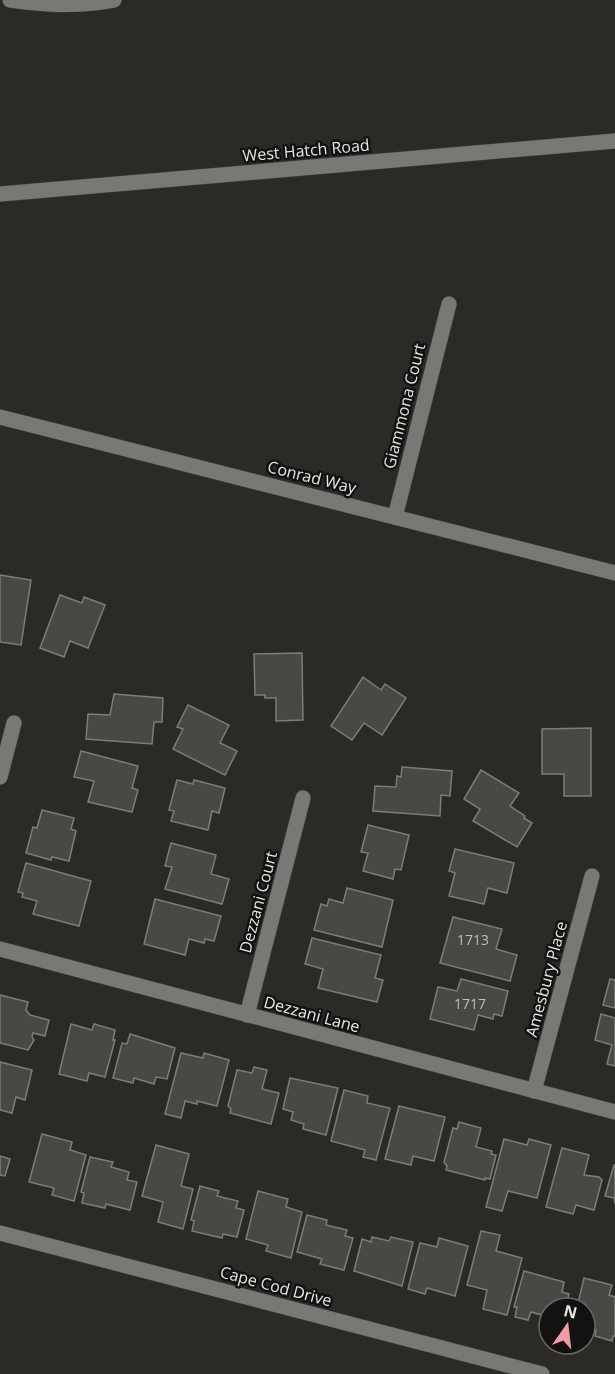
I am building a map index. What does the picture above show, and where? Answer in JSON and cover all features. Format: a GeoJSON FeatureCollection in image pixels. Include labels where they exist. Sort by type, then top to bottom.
{"type":"FeatureCollection","features":[{"type":"Feature","properties":{"kind":"street"},"geometry":{"type":"LineString","coordinates":[[10,0],[51,6],[92,4],[114,0]]}},
{"type":"Feature","properties":{"kind":"street","name":"West Hatch Road"},"geometry":{"type":"LineString","coordinates":[[0,194],[615,141]]}},
{"type":"Feature","properties":{"kind":"street","name":"Giammona Court"},"geometry":{"type":"LineString","coordinates":[[395,517],[449,304]]}},
{"type":"Feature","properties":{"kind":"street","name":"Conrad Way"},"geometry":{"type":"LineString","coordinates":[[0,417],[615,573]]}},
{"type":"Feature","properties":{"kind":"street"},"geometry":{"type":"LineString","coordinates":[[0,777],[14,723]]}},
{"type":"Feature","properties":{"kind":"street","name":"Dezzani Court"},"geometry":{"type":"LineString","coordinates":[[247,1015],[303,798]]}},
{"type":"Feature","properties":{"kind":"street","name":"Amesbury Place"},"geometry":{"type":"LineString","coordinates":[[534,1091],[592,876]]}},
{"type":"Feature","properties":{"kind":"street","name":"Dezzani Lane"},"geometry":{"type":"LineString","coordinates":[[0,950],[615,1113]]}},
{"type":"Feature","properties":{"kind":"street","name":"Cape Cod Drive"},"geometry":{"type":"LineString","coordinates":[[0,1233],[542,1374]]}},
{"type":"Feature","properties":{"kind":"building"},"geometry":{"type":"Polygon","coordinates":[[[0,575],[31,580],[21,645],[0,642],[0,575]]]}},
{"type":"Feature","properties":{"kind":"building"},"geometry":{"type":"Polygon","coordinates":[[[60,595],[82,603],[84,597],[105,605],[88,648],[70,641],[64,657],[40,648],[60,595]]]}},
{"type":"Feature","properties":{"kind":"building"},"geometry":{"type":"Polygon","coordinates":[[[302,653],[303,720],[276,721],[276,698],[255,695],[254,654],[302,653]]]}},
{"type":"Feature","properties":{"kind":"building"},"geometry":{"type":"Polygon","coordinates":[[[363,677],[381,690],[385,684],[406,698],[382,735],[364,723],[352,740],[331,726],[363,677]]]}},
{"type":"Feature","properties":{"kind":"building"},"geometry":{"type":"Polygon","coordinates":[[[114,694],[163,698],[162,722],[154,722],[152,744],[86,739],[88,714],[110,715],[114,694]]]}},
{"type":"Feature","properties":{"kind":"building"},"geometry":{"type":"Polygon","coordinates":[[[188,705],[229,725],[220,743],[237,751],[225,775],[173,749],[183,729],[177,727],[188,705]]]}},
{"type":"Feature","properties":{"kind":"building"},"geometry":{"type":"Polygon","coordinates":[[[591,728],[591,796],[564,796],[564,774],[542,774],[542,729],[591,728]]]}},
{"type":"Feature","properties":{"kind":"building"},"geometry":{"type":"Polygon","coordinates":[[[81,751],[138,766],[132,788],[138,790],[132,812],[88,802],[94,781],[74,777],[81,751]]]}},
{"type":"Feature","properties":{"kind":"building"},"geometry":{"type":"Polygon","coordinates":[[[402,767],[452,771],[450,796],[441,795],[440,816],[373,811],[375,786],[396,787],[397,776],[401,777],[402,767]]]}},
{"type":"Feature","properties":{"kind":"building"},"geometry":{"type":"Polygon","coordinates":[[[481,770],[519,793],[510,806],[532,823],[517,847],[473,821],[480,809],[464,799],[481,770]]]}},
{"type":"Feature","properties":{"kind":"building"},"geometry":{"type":"Polygon","coordinates":[[[177,780],[193,784],[194,780],[225,788],[219,813],[212,811],[208,830],[171,821],[174,811],[169,810],[177,780]]]}},
{"type":"Feature","properties":{"kind":"building"},"geometry":{"type":"Polygon","coordinates":[[[42,810],[74,818],[71,829],[76,831],[69,861],[52,857],[51,860],[26,853],[33,827],[37,828],[42,810]]]}},
{"type":"Feature","properties":{"kind":"building"},"geometry":{"type":"Polygon","coordinates":[[[368,825],[409,835],[401,870],[395,869],[393,879],[363,871],[368,853],[361,852],[368,825]]]}},
{"type":"Feature","properties":{"kind":"building"},"geometry":{"type":"Polygon","coordinates":[[[171,843],[216,855],[211,874],[229,879],[222,904],[165,889],[172,867],[165,866],[171,843]]]}},
{"type":"Feature","properties":{"kind":"building"},"geometry":{"type":"Polygon","coordinates":[[[455,849],[514,863],[507,893],[488,888],[484,904],[449,896],[455,873],[449,871],[455,849]]]}},
{"type":"Feature","properties":{"kind":"building"},"geometry":{"type":"Polygon","coordinates":[[[26,863],[91,881],[79,926],[33,914],[37,901],[22,897],[23,893],[18,892],[26,863]]]}},
{"type":"Feature","properties":{"kind":"building"},"geometry":{"type":"Polygon","coordinates":[[[347,888],[393,900],[382,947],[314,930],[321,904],[327,906],[329,899],[343,903],[347,888]]]}},
{"type":"Feature","properties":{"kind":"building"},"geometry":{"type":"Polygon","coordinates":[[[155,899],[221,916],[214,941],[205,939],[204,943],[189,939],[185,955],[144,944],[155,899]]]}},
{"type":"Feature","properties":{"kind":"building"},"geometry":{"type":"Polygon","coordinates":[[[453,917],[502,929],[496,949],[517,955],[510,981],[440,963],[453,917]]]}},
{"type":"Feature","properties":{"kind":"building"},"geometry":{"type":"Polygon","coordinates":[[[312,938],[381,955],[375,978],[383,980],[377,1002],[318,988],[323,969],[305,964],[312,938]]]}},
{"type":"Feature","properties":{"kind":"building"},"geometry":{"type":"Polygon","coordinates":[[[461,979],[508,991],[502,1016],[494,1014],[493,1019],[478,1015],[474,1030],[430,1019],[438,987],[457,991],[461,979]]]}},
{"type":"Feature","properties":{"kind":"building"},"geometry":{"type":"Polygon","coordinates":[[[610,979],[615,980],[615,1008],[603,1005],[610,979]]]}},
{"type":"Feature","properties":{"kind":"building"},"geometry":{"type":"Polygon","coordinates":[[[0,995],[28,1002],[26,1010],[30,1015],[49,1020],[45,1036],[33,1033],[34,1040],[28,1050],[0,1043],[0,995]]]}},
{"type":"Feature","properties":{"kind":"building"},"geometry":{"type":"Polygon","coordinates":[[[601,1014],[615,1018],[615,1066],[607,1064],[612,1045],[595,1040],[601,1014]]]}},
{"type":"Feature","properties":{"kind":"building"},"geometry":{"type":"Polygon","coordinates":[[[71,1024],[92,1030],[94,1024],[115,1030],[113,1040],[115,1040],[105,1077],[89,1073],[87,1081],[59,1074],[71,1024]]]}},
{"type":"Feature","properties":{"kind":"building"},"geometry":{"type":"Polygon","coordinates":[[[130,1034],[175,1048],[167,1079],[156,1077],[154,1084],[134,1078],[133,1083],[113,1078],[122,1043],[127,1044],[130,1034]]]}},
{"type":"Feature","properties":{"kind":"building"},"geometry":{"type":"Polygon","coordinates":[[[181,1053],[203,1058],[204,1053],[229,1060],[217,1106],[197,1101],[197,1104],[185,1101],[181,1118],[165,1114],[181,1053]]]}},
{"type":"Feature","properties":{"kind":"building"},"geometry":{"type":"Polygon","coordinates":[[[0,1062],[32,1070],[25,1100],[16,1097],[12,1113],[0,1110],[0,1062]]]}},
{"type":"Feature","properties":{"kind":"building"},"geometry":{"type":"Polygon","coordinates":[[[254,1067],[267,1070],[262,1089],[279,1093],[271,1124],[230,1113],[231,1109],[228,1106],[237,1070],[252,1073],[254,1067]]]}},
{"type":"Feature","properties":{"kind":"building"},"geometry":{"type":"Polygon","coordinates":[[[290,1078],[338,1088],[326,1135],[303,1129],[304,1124],[291,1120],[293,1112],[283,1109],[290,1078]]]}},
{"type":"Feature","properties":{"kind":"building"},"geometry":{"type":"Polygon","coordinates":[[[344,1090],[368,1096],[367,1103],[390,1108],[376,1160],[363,1157],[365,1150],[331,1141],[344,1090]]]}},
{"type":"Feature","properties":{"kind":"building"},"geometry":{"type":"Polygon","coordinates":[[[399,1106],[445,1117],[434,1161],[413,1156],[411,1165],[385,1159],[399,1106]]]}},
{"type":"Feature","properties":{"kind":"building"},"geometry":{"type":"Polygon","coordinates":[[[459,1122],[481,1128],[476,1147],[492,1151],[491,1154],[496,1155],[490,1179],[485,1178],[485,1180],[446,1170],[447,1166],[444,1162],[453,1128],[457,1129],[459,1122]]]}},
{"type":"Feature","properties":{"kind":"building"},"geometry":{"type":"Polygon","coordinates":[[[42,1134],[72,1142],[70,1150],[86,1155],[74,1201],[52,1195],[54,1188],[29,1182],[42,1134]]]}},
{"type":"Feature","properties":{"kind":"building"},"geometry":{"type":"Polygon","coordinates":[[[504,1139],[527,1145],[529,1139],[551,1145],[537,1198],[508,1191],[502,1211],[486,1207],[504,1139]]]}},
{"type":"Feature","properties":{"kind":"building"},"geometry":{"type":"Polygon","coordinates":[[[156,1145],[189,1154],[181,1186],[193,1189],[183,1229],[158,1222],[163,1202],[142,1196],[156,1145]]]}},
{"type":"Feature","properties":{"kind":"building"},"geometry":{"type":"Polygon","coordinates":[[[562,1148],[589,1155],[584,1175],[599,1177],[602,1180],[594,1210],[576,1205],[573,1214],[546,1207],[562,1148]]]}},
{"type":"Feature","properties":{"kind":"building"},"geometry":{"type":"Polygon","coordinates":[[[0,1156],[10,1159],[5,1176],[0,1175],[0,1156]]]}},
{"type":"Feature","properties":{"kind":"building"},"geometry":{"type":"Polygon","coordinates":[[[90,1157],[113,1162],[111,1167],[129,1172],[127,1180],[137,1182],[130,1210],[106,1204],[105,1208],[82,1203],[84,1193],[81,1192],[90,1157]]]}},
{"type":"Feature","properties":{"kind":"building"},"geometry":{"type":"Polygon","coordinates":[[[614,1165],[615,1204],[614,1198],[605,1196],[614,1165]]]}},
{"type":"Feature","properties":{"kind":"building"},"geometry":{"type":"Polygon","coordinates":[[[200,1186],[219,1191],[217,1196],[238,1201],[236,1208],[244,1210],[237,1237],[223,1234],[222,1238],[192,1231],[194,1221],[191,1220],[200,1186]]]}},
{"type":"Feature","properties":{"kind":"building"},"geometry":{"type":"Polygon","coordinates":[[[258,1191],[288,1199],[286,1207],[302,1212],[291,1258],[266,1251],[268,1245],[246,1239],[258,1191]]]}},
{"type":"Feature","properties":{"kind":"building"},"geometry":{"type":"Polygon","coordinates":[[[307,1215],[327,1220],[326,1225],[347,1230],[345,1236],[353,1238],[344,1270],[320,1264],[322,1259],[297,1252],[307,1215]]]}},
{"type":"Feature","properties":{"kind":"building"},"geometry":{"type":"Polygon","coordinates":[[[481,1231],[500,1235],[496,1251],[522,1258],[507,1315],[483,1309],[487,1290],[467,1285],[481,1231]]]}},
{"type":"Feature","properties":{"kind":"building"},"geometry":{"type":"Polygon","coordinates":[[[372,1237],[389,1241],[391,1237],[413,1242],[402,1286],[354,1271],[362,1239],[371,1242],[372,1237]]]}},
{"type":"Feature","properties":{"kind":"building"},"geometry":{"type":"Polygon","coordinates":[[[439,1238],[468,1246],[455,1296],[427,1288],[425,1294],[408,1289],[420,1243],[437,1247],[439,1238]]]}},
{"type":"Feature","properties":{"kind":"building"},"geometry":{"type":"Polygon","coordinates":[[[524,1271],[564,1282],[562,1292],[569,1294],[568,1296],[537,1296],[537,1314],[531,1312],[528,1320],[515,1317],[517,1307],[514,1307],[524,1271]]]}},
{"type":"Feature","properties":{"kind":"building"},"geometry":{"type":"Polygon","coordinates":[[[584,1278],[612,1285],[609,1295],[615,1297],[615,1336],[612,1341],[597,1337],[597,1296],[580,1296],[584,1278]]]}}]}
